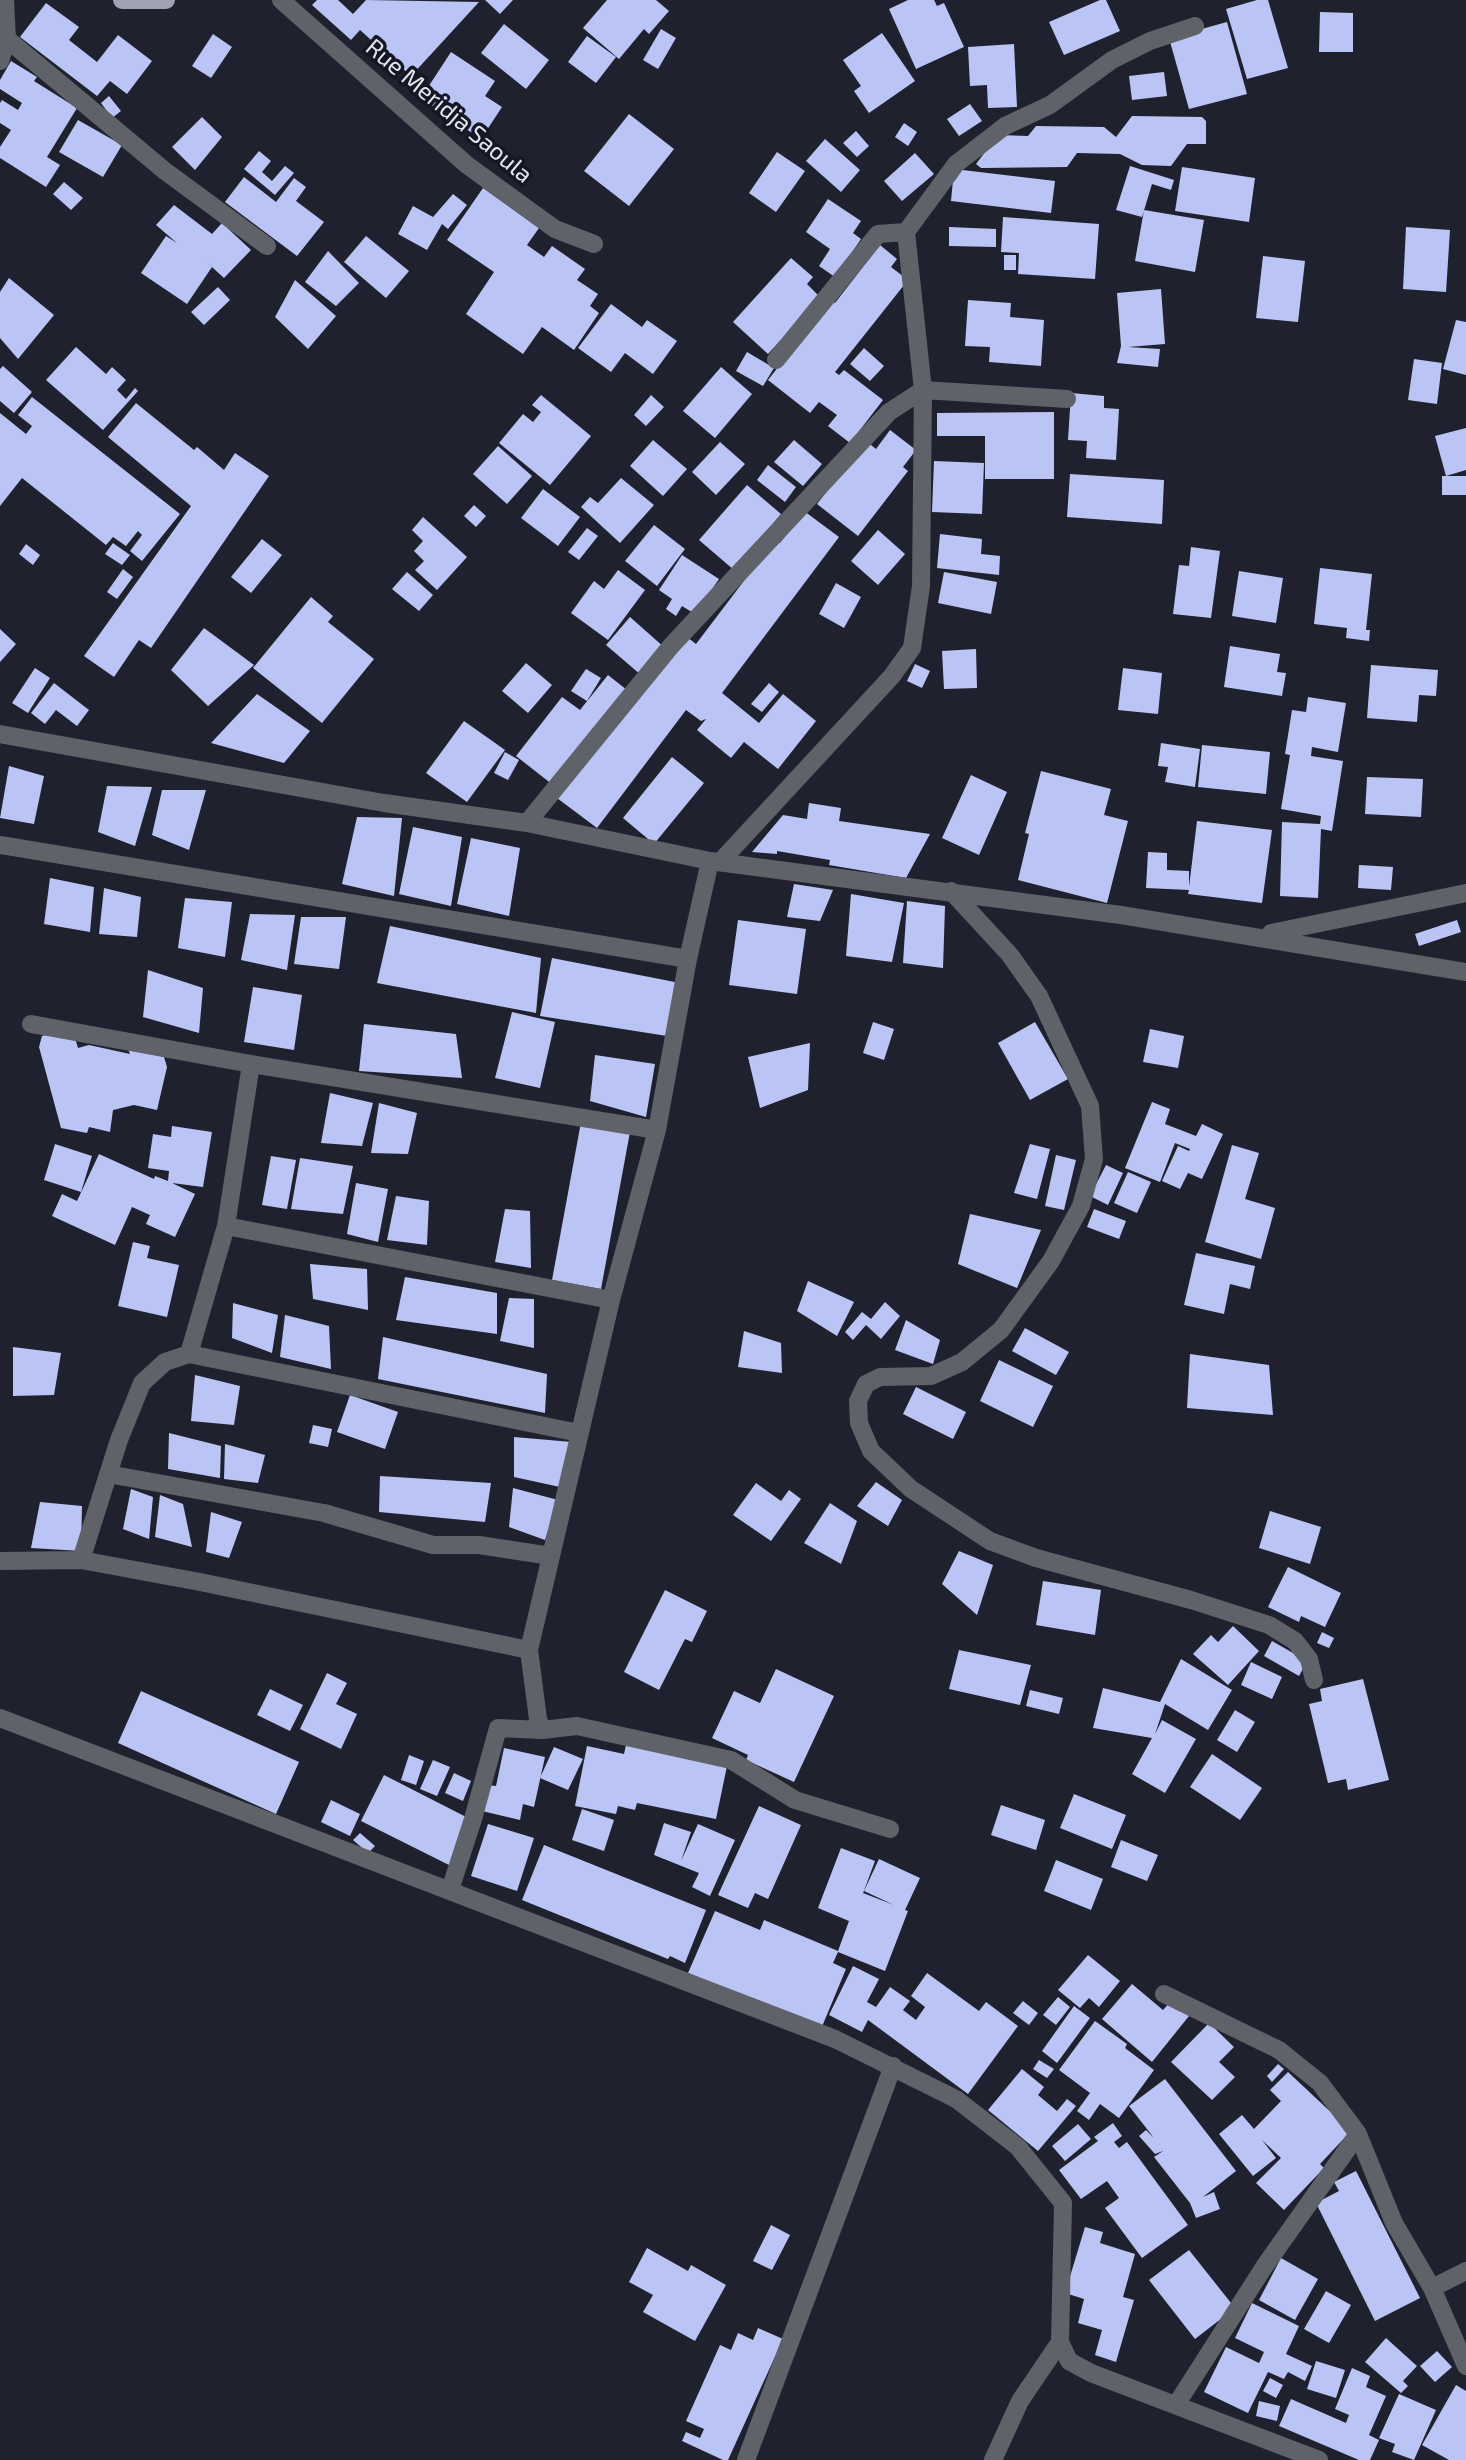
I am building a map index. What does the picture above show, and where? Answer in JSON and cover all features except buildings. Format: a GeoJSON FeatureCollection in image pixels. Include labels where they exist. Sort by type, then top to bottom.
{"type":"FeatureCollection","features":[{"type":"Feature","properties":{"kind":"main road"},"geometry":{"type":"LineString","coordinates":[[122,0],[166,0]]}},
{"type":"Feature","properties":{"kind":"street"},"geometry":{"type":"LineString","coordinates":[[0,61],[6,39],[5,0]]}},
{"type":"Feature","properties":{"kind":"street","name":"Rue Meridja Saoula"},"geometry":{"type":"LineString","coordinates":[[281,0],[467,165],[555,229],[594,244]]}},
{"type":"Feature","properties":{"kind":"street"},"geometry":{"type":"LineString","coordinates":[[542,1730],[538,1719],[529,1650],[611,1300],[657,1130],[688,959],[716,861],[892,676],[912,648],[921,586],[923,390],[906,232],[956,164],[1005,126],[1049,104],[1112,60],[1150,41],[1195,26]]}},
{"type":"Feature","properties":{"kind":"street"},"geometry":{"type":"LineString","coordinates":[[6,39],[165,171],[267,246]]}},
{"type":"Feature","properties":{"kind":"street"},"geometry":{"type":"LineString","coordinates":[[776,360],[878,234],[906,232]]}},
{"type":"Feature","properties":{"kind":"street"},"geometry":{"type":"LineString","coordinates":[[527,824],[671,646],[780,526],[890,412],[923,390],[1067,399]]}},
{"type":"Feature","properties":{"kind":"street"},"geometry":{"type":"LineString","coordinates":[[0,734],[384,803],[527,824],[716,861],[951,891],[1261,936],[1466,972]]}},
{"type":"Feature","properties":{"kind":"street"},"geometry":{"type":"LineString","coordinates":[[0,845],[688,959]]}},
{"type":"Feature","properties":{"kind":"street"},"geometry":{"type":"LineString","coordinates":[[951,891],[1010,955],[1040,996],[1090,1106],[1094,1159],[1081,1206],[1057,1250],[1001,1330],[962,1362],[932,1376],[880,1377],[866,1384],[858,1401],[859,1423],[871,1451],[912,1489],[990,1541],[1036,1558],[1191,1600],[1269,1625],[1295,1641],[1309,1659],[1314,1680]]}},
{"type":"Feature","properties":{"kind":"street"},"geometry":{"type":"LineString","coordinates":[[1261,936],[1466,893]]}},
{"type":"Feature","properties":{"kind":"street"},"geometry":{"type":"LineString","coordinates":[[32,1024],[251,1064],[657,1130]]}},
{"type":"Feature","properties":{"kind":"street"},"geometry":{"type":"LineString","coordinates":[[189,1354],[226,1226],[251,1064]]}},
{"type":"Feature","properties":{"kind":"street"},"geometry":{"type":"LineString","coordinates":[[226,1226],[611,1300]]}},
{"type":"Feature","properties":{"kind":"street"},"geometry":{"type":"LineString","coordinates":[[81,1560],[108,1475],[142,1383],[165,1362],[189,1354],[579,1433]]}},
{"type":"Feature","properties":{"kind":"street"},"geometry":{"type":"LineString","coordinates":[[108,1475],[324,1513],[433,1545],[479,1545],[551,1556]]}},
{"type":"Feature","properties":{"kind":"street"},"geometry":{"type":"LineString","coordinates":[[0,1561],[81,1560],[529,1650]]}},
{"type":"Feature","properties":{"kind":"street"},"geometry":{"type":"LineString","coordinates":[[0,1718],[835,2039],[956,2099],[1018,2147],[1063,2203],[1060,2342],[1069,2361],[1091,2373],[1318,2460]]}},
{"type":"Feature","properties":{"kind":"street"},"geometry":{"type":"LineString","coordinates":[[450,1890],[498,1728],[542,1730],[577,1726],[732,1760],[795,1800],[890,1829]]}},
{"type":"Feature","properties":{"kind":"street"},"geometry":{"type":"LineString","coordinates":[[1164,1994],[1279,2050],[1320,2083],[1358,2134],[1394,2223],[1432,2288],[1466,2366]]}},
{"type":"Feature","properties":{"kind":"street"},"geometry":{"type":"LineString","coordinates":[[746,2460],[893,2066]]}},
{"type":"Feature","properties":{"kind":"street"},"geometry":{"type":"LineString","coordinates":[[1176,2405],[1264,2267],[1358,2134]]}},
{"type":"Feature","properties":{"kind":"street"},"geometry":{"type":"LineString","coordinates":[[1432,2288],[1466,2271]]}},
{"type":"Feature","properties":{"kind":"street"},"geometry":{"type":"LineString","coordinates":[[993,2460],[1020,2401],[1060,2342]]}}]}
